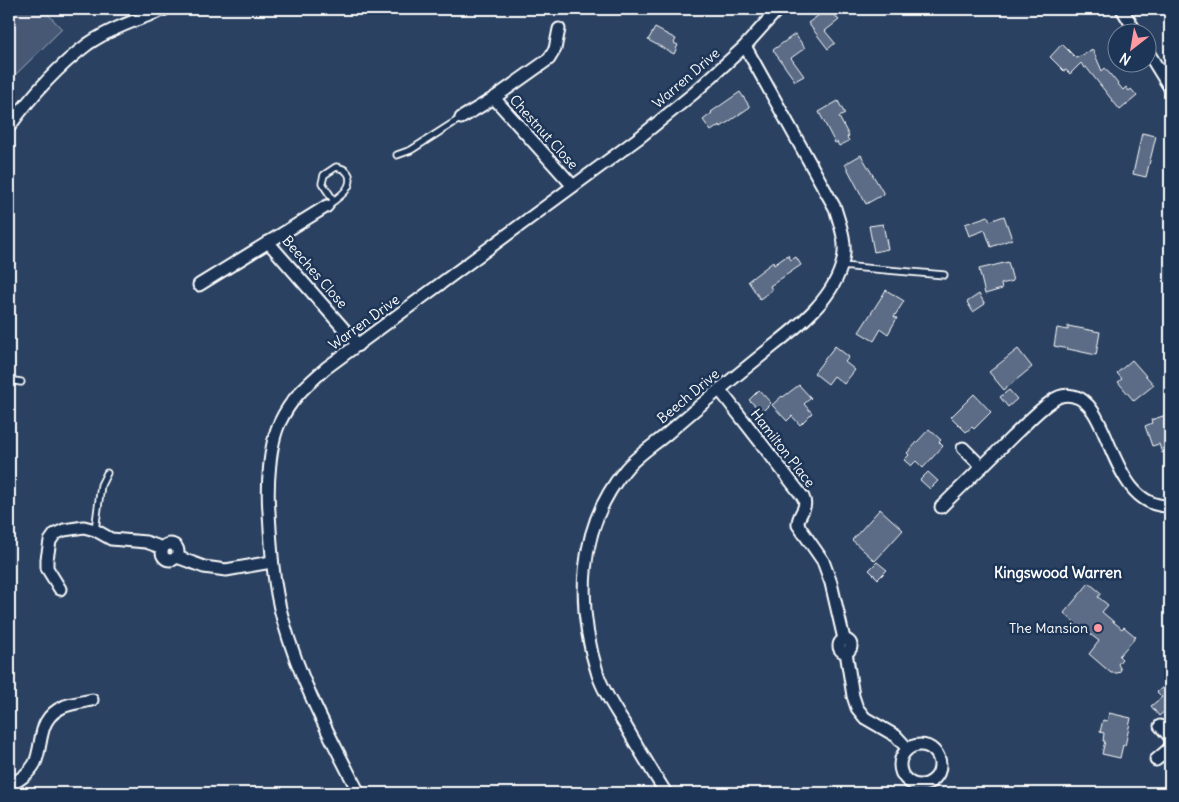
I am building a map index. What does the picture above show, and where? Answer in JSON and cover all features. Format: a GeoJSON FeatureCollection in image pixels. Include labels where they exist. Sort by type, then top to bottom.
{"type":"FeatureCollection","features":[{"type":"Feature","properties":{"kind":"street"},"geometry":{"type":"LineString","coordinates":[[9,127],[29,100],[55,71],[88,44],[109,32],[165,9]]}},
{"type":"Feature","properties":{"kind":"street","name":"Warren Drive"},"geometry":{"type":"LineString","coordinates":[[359,793],[315,707],[282,619],[272,562],[268,497],[270,460],[279,424],[297,394],[326,368],[640,138],[694,93],[745,46],[778,9]]}},
{"type":"Feature","properties":{"kind":"street"},"geometry":{"type":"LineString","coordinates":[[1122,9],[1130,22]]}},
{"type":"Feature","properties":{"kind":"street","name":"Chestnut Close"},"geometry":{"type":"LineString","coordinates":[[461,118],[494,98],[549,58],[555,49],[559,29]]}},
{"type":"Feature","properties":{"kind":"street","name":"Beech Drive"},"geometry":{"type":"LineString","coordinates":[[666,793],[609,699],[599,676],[587,633],[583,595],[584,569],[594,524],[614,485],[626,468],[719,389],[806,319],[836,281],[844,259],[844,234],[835,208],[745,46]]}},
{"type":"Feature","properties":{"kind":"street"},"geometry":{"type":"LineString","coordinates":[[1156,65],[1170,88]]}},
{"type":"Feature","properties":{"kind":"street","name":"Chestnut Close"},"geometry":{"type":"LineString","coordinates":[[494,98],[573,186]]}},
{"type":"Feature","properties":{"kind":"street","name":"Beeches Close"},"geometry":{"type":"LineString","coordinates":[[199,285],[330,203]]}},
{"type":"Feature","properties":{"kind":"street","name":"Beeches Close"},"geometry":{"type":"LineString","coordinates":[[268,242],[358,345]]}},
{"type":"Feature","properties":{"kind":"street","name":"Hamilton Place"},"geometry":{"type":"LineString","coordinates":[[719,389],[803,497],[805,506],[798,520],[798,525],[823,561],[831,583],[844,639],[839,642],[838,647],[841,651],[846,652],[857,708],[866,718],[896,736],[907,748]]}},
{"type":"Feature","properties":{"kind":"street"},"geometry":{"type":"LineString","coordinates":[[941,507],[1052,400],[1062,395],[1074,396],[1085,401],[1093,412],[1133,490],[1147,502],[1160,506],[1170,506]]}},
{"type":"Feature","properties":{"kind":"street"},"geometry":{"type":"LineString","coordinates":[[963,448],[982,467]]}},
{"type":"Feature","properties":{"kind":"street"},"geometry":{"type":"LineString","coordinates":[[60,589],[48,568],[50,541],[56,534],[64,530],[84,527],[95,530],[111,540],[146,542],[163,548],[168,545],[174,546],[178,551],[177,557],[204,567],[226,570],[272,562]]}},
{"type":"Feature","properties":{"kind":"street"},"geometry":{"type":"LineString","coordinates":[[9,786],[25,776],[36,761],[41,731],[54,713],[64,706],[92,700]]}},
{"type":"Feature","properties":{"kind":"street"},"geometry":{"type":"LineString","coordinates":[[1160,726],[1170,737]]}},
{"type":"Feature","properties":{"kind":"street"},"geometry":{"type":"LineString","coordinates":[[1156,760],[1170,748]]}},
{"type":"Feature","properties":{"kind":"lane"},"geometry":{"type":"LineString","coordinates":[[397,155],[411,150],[461,118]]}},
{"type":"Feature","properties":{"kind":"lane"},"geometry":{"type":"LineString","coordinates":[[336,167],[342,168],[348,172],[350,178],[349,187],[330,203],[322,183],[324,175],[336,167]]}},
{"type":"Feature","properties":{"kind":"lane"},"geometry":{"type":"LineString","coordinates":[[841,266],[944,275]]}},
{"type":"Feature","properties":{"kind":"lane"},"geometry":{"type":"LineString","coordinates":[[9,380],[21,382]]}},
{"type":"Feature","properties":{"kind":"lane"},"geometry":{"type":"LineString","coordinates":[[95,530],[101,485],[107,473]]}},
{"type":"Feature","properties":{"kind":"shaded area"},"geometry":{"type":"Polygon","coordinates":[[[9,9],[43,9],[62,29],[9,81],[9,9]]]}},
{"type":"Feature","properties":{"kind":"building"},"geometry":{"type":"Polygon","coordinates":[[[827,9],[839,20],[825,31],[835,43],[828,49],[808,23],[827,9]]]}},
{"type":"Feature","properties":{"kind":"building"},"geometry":{"type":"Polygon","coordinates":[[[655,28],[676,39],[674,43],[678,45],[674,54],[648,40],[655,28]]]}},
{"type":"Feature","properties":{"kind":"building"},"geometry":{"type":"Polygon","coordinates":[[[795,34],[805,48],[791,58],[804,76],[795,81],[773,50],[795,34]]]}},
{"type":"Feature","properties":{"kind":"building"},"geometry":{"type":"Polygon","coordinates":[[[1062,44],[1076,58],[1093,50],[1102,71],[1105,68],[1106,72],[1108,72],[1123,90],[1126,87],[1129,91],[1131,89],[1137,96],[1120,110],[1081,63],[1070,74],[1066,70],[1064,71],[1050,57],[1062,44]]]}},
{"type":"Feature","properties":{"kind":"building"},"geometry":{"type":"Polygon","coordinates":[[[740,92],[750,107],[721,127],[720,125],[711,131],[703,120],[711,112],[740,92]]]}},
{"type":"Feature","properties":{"kind":"building"},"geometry":{"type":"Polygon","coordinates":[[[838,101],[845,114],[839,117],[849,136],[847,137],[849,141],[839,146],[837,142],[835,143],[819,112],[838,101]]]}},
{"type":"Feature","properties":{"kind":"building"},"geometry":{"type":"Polygon","coordinates":[[[1142,133],[1156,136],[1146,177],[1133,174],[1142,133]]]}},
{"type":"Feature","properties":{"kind":"building"},"geometry":{"type":"Polygon","coordinates":[[[861,155],[884,194],[866,204],[845,164],[861,155]]]}},
{"type":"Feature","properties":{"kind":"building"},"geometry":{"type":"Polygon","coordinates":[[[988,216],[990,221],[1004,216],[1012,239],[991,247],[985,230],[969,236],[965,224],[988,216]]]}},
{"type":"Feature","properties":{"kind":"building"},"geometry":{"type":"Polygon","coordinates":[[[883,224],[888,249],[874,252],[869,226],[883,224]]]}},
{"type":"Feature","properties":{"kind":"building"},"geometry":{"type":"Polygon","coordinates":[[[788,255],[791,260],[796,257],[801,265],[770,286],[772,290],[760,299],[748,281],[773,262],[774,265],[788,255]]]}},
{"type":"Feature","properties":{"kind":"building"},"geometry":{"type":"Polygon","coordinates":[[[1008,262],[1013,281],[1001,284],[1002,289],[985,294],[979,269],[1008,262]]]}},
{"type":"Feature","properties":{"kind":"building"},"geometry":{"type":"Polygon","coordinates":[[[886,290],[904,301],[894,317],[897,318],[888,334],[881,329],[874,341],[859,332],[886,290]]]}},
{"type":"Feature","properties":{"kind":"building"},"geometry":{"type":"Polygon","coordinates":[[[979,294],[985,304],[973,312],[967,302],[979,294]]]}},
{"type":"Feature","properties":{"kind":"building"},"geometry":{"type":"Polygon","coordinates":[[[1068,326],[1100,332],[1096,355],[1054,346],[1057,328],[1068,330],[1068,326]]]}},
{"type":"Feature","properties":{"kind":"building"},"geometry":{"type":"Polygon","coordinates":[[[835,346],[849,357],[845,362],[855,370],[844,384],[834,376],[828,384],[814,373],[835,346]]]}},
{"type":"Feature","properties":{"kind":"building"},"geometry":{"type":"Polygon","coordinates":[[[1018,349],[1032,367],[1004,390],[989,372],[1018,349]]]}},
{"type":"Feature","properties":{"kind":"building"},"geometry":{"type":"Polygon","coordinates":[[[1132,360],[1154,385],[1134,401],[1118,382],[1122,379],[1117,373],[1132,360]]]}},
{"type":"Feature","properties":{"kind":"building"},"geometry":{"type":"Polygon","coordinates":[[[799,385],[811,398],[804,404],[812,413],[800,425],[792,416],[787,421],[772,405],[799,385]]]}},
{"type":"Feature","properties":{"kind":"building"},"geometry":{"type":"Polygon","coordinates":[[[759,390],[771,403],[762,412],[749,400],[759,390]]]}},
{"type":"Feature","properties":{"kind":"building"},"geometry":{"type":"Polygon","coordinates":[[[1009,390],[1017,399],[1008,407],[1000,397],[1009,390]]]}},
{"type":"Feature","properties":{"kind":"building"},"geometry":{"type":"Polygon","coordinates":[[[974,394],[991,412],[974,429],[972,427],[966,432],[951,417],[974,394]]]}},
{"type":"Feature","properties":{"kind":"building"},"geometry":{"type":"Polygon","coordinates":[[[1166,415],[1170,428],[1170,450],[1162,453],[1159,444],[1152,446],[1145,426],[1152,423],[1151,420],[1166,415]]]}},
{"type":"Feature","properties":{"kind":"building"},"geometry":{"type":"Polygon","coordinates":[[[929,429],[941,440],[939,442],[943,446],[923,468],[916,461],[911,466],[904,460],[909,455],[907,453],[929,429]]]}},
{"type":"Feature","properties":{"kind":"building"},"geometry":{"type":"Polygon","coordinates":[[[928,472],[938,481],[930,489],[920,480],[928,472]]]}},
{"type":"Feature","properties":{"kind":"building"},"geometry":{"type":"Polygon","coordinates":[[[880,509],[903,530],[875,561],[852,540],[880,509]]]}},
{"type":"Feature","properties":{"kind":"building"},"geometry":{"type":"Polygon","coordinates":[[[877,562],[887,570],[878,579],[869,570],[877,562]]]}},
{"type":"Feature","properties":{"kind":"building","name":"The Mansion"},"geometry":{"type":"Polygon","coordinates":[[[1089,583],[1101,593],[1098,597],[1108,605],[1102,612],[1122,629],[1124,627],[1136,637],[1119,656],[1122,659],[1118,664],[1121,670],[1118,673],[1111,673],[1089,654],[1099,641],[1086,631],[1076,628],[1075,623],[1064,613],[1089,583]]]}},
{"type":"Feature","properties":{"kind":"building"},"geometry":{"type":"Polygon","coordinates":[[[1170,681],[1170,707],[1159,716],[1151,706],[1162,697],[1157,692],[1170,681]]]}},
{"type":"Feature","properties":{"kind":"building"},"geometry":{"type":"Polygon","coordinates":[[[1109,713],[1131,718],[1125,746],[1123,745],[1120,758],[1102,754],[1105,741],[1103,741],[1104,733],[1100,732],[1103,720],[1107,721],[1109,713]]]}},
{"type":"Feature","properties":{"kind":"place","name":"The Mansion"},"geometry":{"type":"Point","coordinates":[1098,628]}},
{"type":"Feature","properties":{"kind":"district","name":"Kingswood Warren"},"geometry":{"type":"Point","coordinates":[1058,572]}}]}
